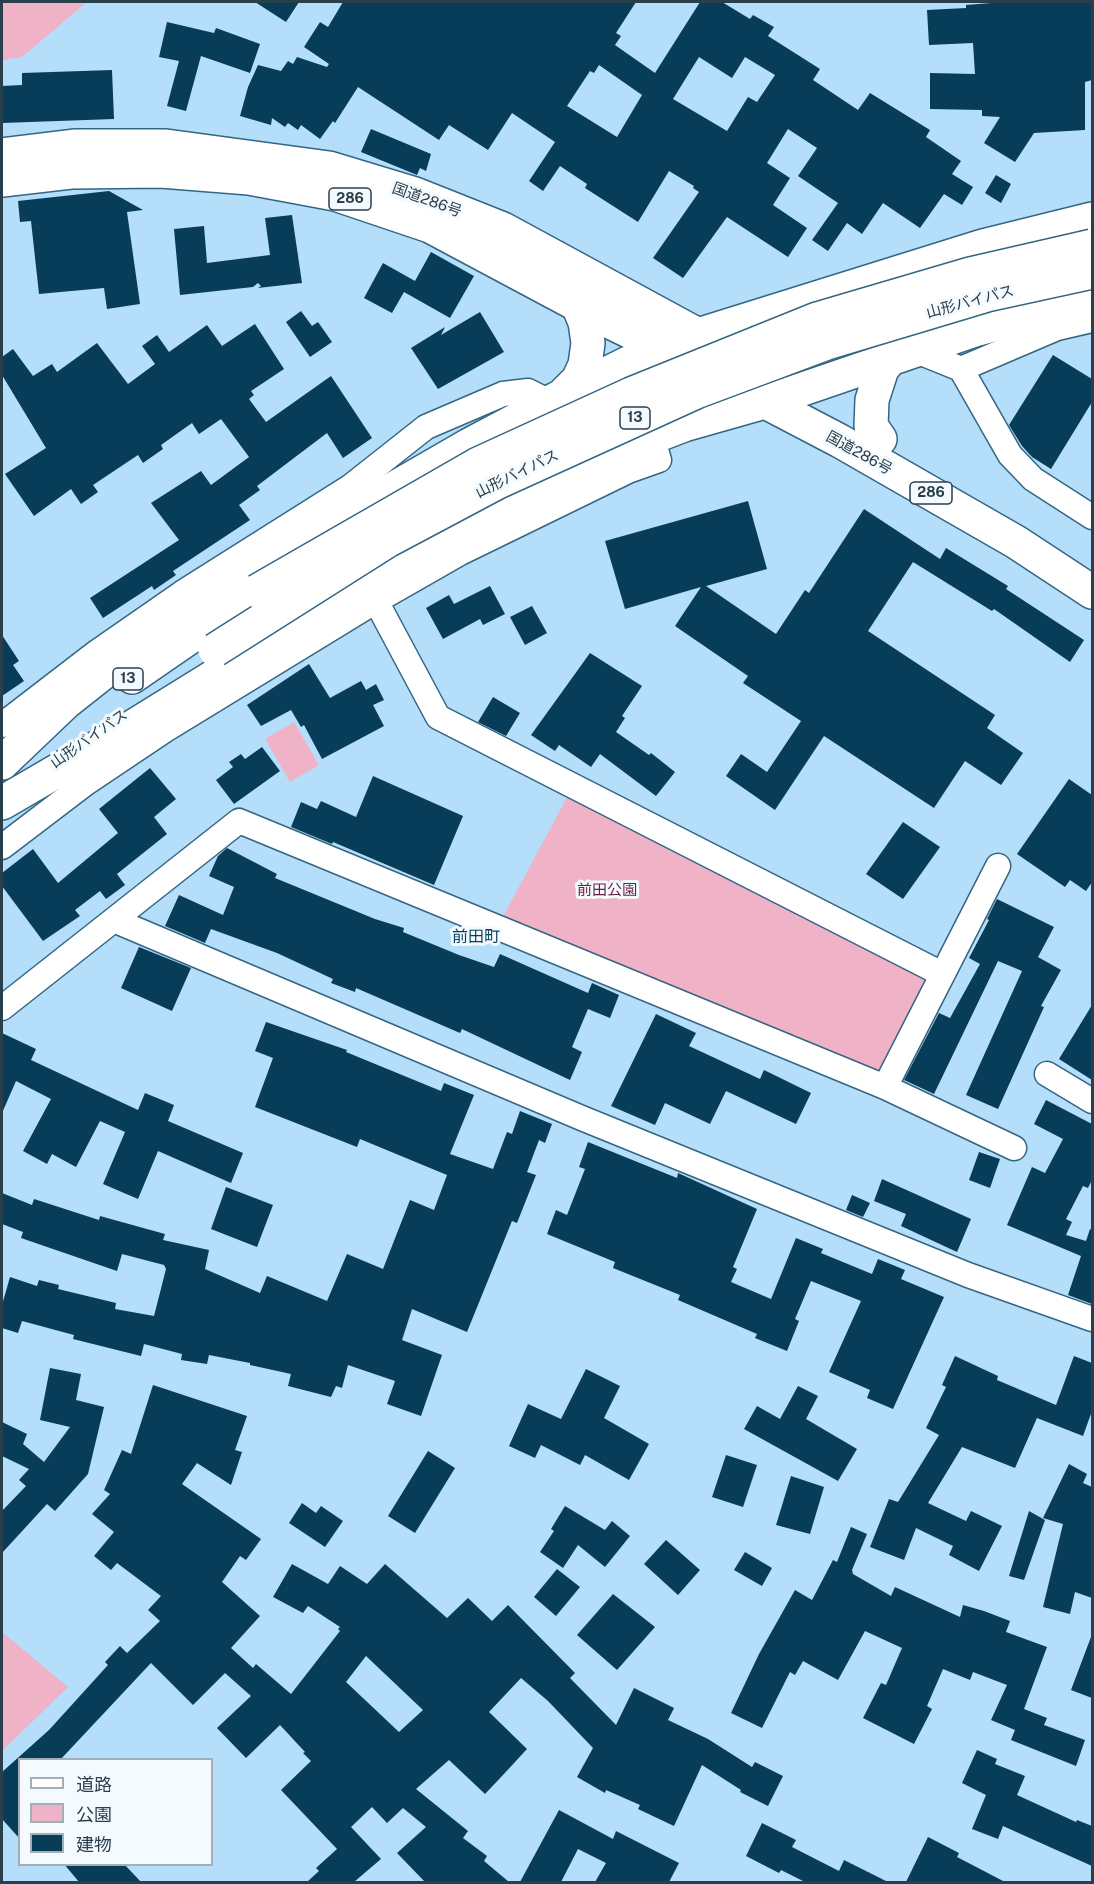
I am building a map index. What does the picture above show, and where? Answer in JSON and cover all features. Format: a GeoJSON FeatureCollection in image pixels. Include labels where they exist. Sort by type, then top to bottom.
{"type":"FeatureCollection","features":[{"type":"Feature","properties":{"kind":"highway","name":"国道286号"},"geometry":{"type":"LineString","coordinates":[[2,155],[74,146],[166,146],[329,168],[415,194],[503,229],[691,346]]}},
{"type":"Feature","properties":{"kind":"highway","name":"国道286号"},"geometry":{"type":"LineString","coordinates":[[2,180],[71,172],[161,171],[249,178],[335,194],[430,226],[577,303],[691,346]]}},
{"type":"Feature","properties":{"kind":"highway"},"geometry":{"type":"LineString","coordinates":[[2,763],[66,702],[180,612],[469,445],[628,363],[691,346],[983,246],[1092,219]]}},
{"type":"Feature","properties":{"kind":"highway","name":"山形バイパス"},"geometry":{"type":"LineString","coordinates":[[2,771],[257,591],[478,464],[631,394],[817,319],[970,274],[1092,246]]}},
{"type":"Feature","properties":{"kind":"highway","name":"山形バイパス"},"geometry":{"type":"LineString","coordinates":[[2,802],[215,650],[387,541],[498,482],[696,392],[827,344],[975,298],[1092,272]]}},
{"type":"Feature","properties":{"kind":"highway"},"geometry":{"type":"LineString","coordinates":[[2,802],[129,729],[389,568],[495,508],[652,437],[771,391],[978,329],[1092,298]]}},
{"type":"Feature","properties":{"kind":"highway"},"geometry":{"type":"LineString","coordinates":[[556,399],[578,380],[585,365],[588,343],[585,322],[577,303]]}},
{"type":"Feature","properties":{"kind":"highway"},"geometry":{"type":"LineString","coordinates":[[880,440],[872,426],[872,399],[882,369],[903,353]]}},
{"type":"Feature","properties":{"kind":"highway","name":"国道286号"},"geometry":{"type":"LineString","coordinates":[[771,391],[880,440],[1011,513],[1092,568]]}},
{"type":"Feature","properties":{"kind":"highway","name":"国道286号"},"geometry":{"type":"LineString","coordinates":[[771,391],[840,441],[1017,542],[1092,592]]}},
{"type":"Feature","properties":{"kind":"street"},"geometry":{"type":"LineString","coordinates":[[903,353],[961,369],[1057,328],[1092,320]]}},
{"type":"Feature","properties":{"kind":"street"},"geometry":{"type":"LineString","coordinates":[[961,369],[1010,455],[1033,479],[1092,517]]}},
{"type":"Feature","properties":{"kind":"street"},"geometry":{"type":"LineString","coordinates":[[2,725],[96,652],[182,593],[350,487],[426,427],[503,394],[528,392],[556,399]]}},
{"type":"Feature","properties":{"kind":"street"},"geometry":{"type":"LineString","coordinates":[[2,847],[86,783],[165,730],[376,601],[460,553],[627,471],[659,460],[652,437]]}},
{"type":"Feature","properties":{"kind":"street"},"geometry":{"type":"LineString","coordinates":[[376,601],[438,717],[942,974]]}},
{"type":"Feature","properties":{"kind":"street"},"geometry":{"type":"LineString","coordinates":[[2,1008],[116,921],[239,821],[885,1087],[1014,1148]]}},
{"type":"Feature","properties":{"kind":"street"},"geometry":{"type":"LineString","coordinates":[[885,1087],[998,866]]}},
{"type":"Feature","properties":{"kind":"street"},"geometry":{"type":"LineString","coordinates":[[116,921],[584,1119],[935,1262],[1092,1319]]}},
{"type":"Feature","properties":{"kind":"street"},"geometry":{"type":"LineString","coordinates":[[1047,1074],[1092,1101]]}},
{"type":"Feature","properties":{"kind":"green space"},"geometry":{"type":"Polygon","coordinates":[[[2,2],[87,2],[22,57],[2,60],[2,2]]]}},
{"type":"Feature","properties":{"kind":"green space"},"geometry":{"type":"Polygon","coordinates":[[[294,722],[319,765],[290,782],[265,739],[294,722]]]}},
{"type":"Feature","properties":{"kind":"green space","name":"前田公園"},"geometry":{"type":"Polygon","coordinates":[[[573,786],[942,974],[885,1087],[497,928],[573,786]]]}},
{"type":"Feature","properties":{"kind":"green space"},"geometry":{"type":"Polygon","coordinates":[[[2,1632],[68,1687],[2,1751],[2,1632]]]}},
{"type":"Feature","properties":{"kind":"building"},"geometry":{"type":"Polygon","coordinates":[[[255,2],[299,2],[286,22],[255,2]]]}},
{"type":"Feature","properties":{"kind":"building"},"geometry":{"type":"Polygon","coordinates":[[[343,2],[636,2],[616,33],[621,36],[615,45],[655,73],[700,2],[722,2],[750,19],[753,15],[774,27],[768,36],[820,69],[813,80],[858,110],[870,93],[930,130],[926,137],[961,161],[952,174],[973,187],[962,205],[944,194],[920,228],[883,203],[862,234],[847,223],[828,251],[812,240],[838,203],[798,176],[817,148],[788,129],[767,163],[790,178],[773,205],[807,228],[788,257],[727,217],[683,278],[653,258],[699,192],[693,188],[694,186],[669,171],[638,222],[585,188],[587,184],[560,166],[543,191],[529,181],[555,142],[512,113],[488,150],[449,125],[439,140],[358,87],[335,123],[333,121],[320,139],[301,125],[298,130],[288,123],[285,127],[272,118],[271,125],[240,116],[248,87],[258,65],[281,71],[288,61],[293,64],[297,57],[327,67],[329,64],[304,47],[320,22],[328,27],[343,2]],[[699,57],[673,99],[727,131],[748,97],[757,102],[775,75],[745,57],[732,78],[699,57]],[[599,65],[594,73],[590,71],[567,106],[617,137],[642,95],[599,65]]]}},
{"type":"Feature","properties":{"kind":"building"},"geometry":{"type":"Polygon","coordinates":[[[1003,2],[1091,2],[1092,80],[1085,82],[1085,130],[1034,133],[1015,162],[984,143],[1000,117],[982,116],[982,110],[930,109],[930,73],[975,74],[973,43],[929,45],[927,10],[966,8],[966,5],[1003,2]]]}},
{"type":"Feature","properties":{"kind":"building"},"geometry":{"type":"Polygon","coordinates":[[[167,22],[214,33],[216,28],[260,44],[250,73],[201,56],[186,111],[167,106],[179,61],[159,57],[167,22]]]}},
{"type":"Feature","properties":{"kind":"building"},"geometry":{"type":"Polygon","coordinates":[[[112,70],[114,119],[2,123],[2,86],[22,85],[22,73],[112,70]]]}},
{"type":"Feature","properties":{"kind":"building"},"geometry":{"type":"Polygon","coordinates":[[[371,129],[431,154],[426,171],[420,168],[417,175],[361,152],[371,129]]]}},
{"type":"Feature","properties":{"kind":"building"},"geometry":{"type":"Polygon","coordinates":[[[996,175],[1011,184],[1001,203],[985,193],[996,175]]]}},
{"type":"Feature","properties":{"kind":"building"},"geometry":{"type":"Polygon","coordinates":[[[109,191],[143,210],[127,212],[140,304],[107,309],[104,288],[39,294],[31,221],[20,222],[18,201],[109,191]]]}},
{"type":"Feature","properties":{"kind":"building"},"geometry":{"type":"Polygon","coordinates":[[[292,215],[302,283],[258,288],[261,286],[258,283],[253,287],[180,295],[174,229],[204,226],[207,263],[270,255],[265,218],[292,215]]]}},
{"type":"Feature","properties":{"kind":"building"},"geometry":{"type":"Polygon","coordinates":[[[431,252],[474,276],[450,318],[404,292],[392,313],[364,298],[383,263],[415,281],[431,252]]]}},
{"type":"Feature","properties":{"kind":"building"},"geometry":{"type":"Polygon","coordinates":[[[301,311],[312,326],[318,322],[332,342],[310,357],[286,322],[301,311]]]}},
{"type":"Feature","properties":{"kind":"building"},"geometry":{"type":"Polygon","coordinates":[[[480,312],[504,352],[438,389],[411,348],[445,327],[441,335],[480,312]]]}},
{"type":"Feature","properties":{"kind":"building"},"geometry":{"type":"Polygon","coordinates":[[[255,324],[284,369],[251,391],[254,395],[249,399],[266,422],[331,376],[372,438],[343,458],[327,433],[257,486],[260,490],[239,505],[250,520],[173,571],[176,575],[154,590],[152,586],[103,618],[90,598],[179,540],[151,503],[201,471],[211,485],[249,457],[221,419],[199,434],[192,423],[161,445],[163,449],[143,463],[138,455],[93,485],[98,492],[81,504],[71,489],[34,516],[5,474],[46,448],[2,375],[2,357],[13,349],[33,376],[52,364],[57,372],[97,343],[128,384],[155,364],[142,346],[157,335],[169,352],[207,325],[222,346],[255,324]]]}},
{"type":"Feature","properties":{"kind":"building"},"geometry":{"type":"Polygon","coordinates":[[[1053,355],[1092,379],[1092,402],[1051,469],[1032,457],[1009,425],[1053,355]]]}},
{"type":"Feature","properties":{"kind":"building"},"geometry":{"type":"Polygon","coordinates":[[[748,501],[767,569],[706,586],[776,634],[805,590],[809,593],[864,509],[940,559],[946,548],[1008,586],[1006,589],[1084,640],[1070,662],[994,609],[992,611],[913,562],[868,631],[995,715],[987,728],[1023,753],[1001,785],[965,761],[934,808],[824,736],[775,810],[726,776],[741,754],[767,772],[801,721],[743,683],[748,676],[675,626],[701,587],[625,609],[605,541],[748,501]]]}},
{"type":"Feature","properties":{"kind":"building"},"geometry":{"type":"Polygon","coordinates":[[[490,586],[505,614],[483,625],[480,619],[443,639],[426,608],[449,595],[454,604],[490,586]]]}},
{"type":"Feature","properties":{"kind":"building"},"geometry":{"type":"Polygon","coordinates":[[[532,606],[547,633],[525,645],[510,617],[532,606]]]}},
{"type":"Feature","properties":{"kind":"building"},"geometry":{"type":"Polygon","coordinates":[[[2,635],[19,661],[13,665],[24,681],[2,696],[2,635]]]}},
{"type":"Feature","properties":{"kind":"building"},"geometry":{"type":"Polygon","coordinates":[[[590,653],[642,686],[622,716],[625,718],[616,732],[649,755],[651,753],[675,772],[656,796],[600,754],[591,767],[559,745],[555,751],[531,735],[590,653]]]}},
{"type":"Feature","properties":{"kind":"building"},"geometry":{"type":"Polygon","coordinates":[[[309,664],[330,698],[361,681],[366,690],[376,684],[384,700],[373,705],[384,726],[322,759],[304,725],[301,727],[291,710],[261,726],[247,705],[309,664]]]}},
{"type":"Feature","properties":{"kind":"building"},"geometry":{"type":"Polygon","coordinates":[[[493,697],[520,713],[506,736],[478,722],[493,697]]]}},
{"type":"Feature","properties":{"kind":"building"},"geometry":{"type":"Polygon","coordinates":[[[262,747],[280,771],[234,804],[216,780],[233,767],[229,762],[241,754],[245,759],[262,747]]]}},
{"type":"Feature","properties":{"kind":"building"},"geometry":{"type":"Polygon","coordinates":[[[150,768],[176,799],[154,817],[167,834],[117,874],[125,885],[106,899],[100,891],[75,910],[80,916],[43,941],[2,886],[2,873],[33,849],[58,883],[118,833],[99,809],[150,768]]]}},
{"type":"Feature","properties":{"kind":"building"},"geometry":{"type":"Polygon","coordinates":[[[373,776],[463,816],[434,885],[333,842],[332,844],[291,827],[301,802],[317,809],[321,801],[356,817],[373,776]]]}},
{"type":"Feature","properties":{"kind":"building"},"geometry":{"type":"Polygon","coordinates":[[[1069,779],[1092,795],[1092,882],[1086,891],[1070,880],[1065,887],[1017,854],[1069,779]]]}},
{"type":"Feature","properties":{"kind":"building"},"geometry":{"type":"Polygon","coordinates":[[[903,822],[940,847],[903,899],[866,874],[903,822]]]}},
{"type":"Feature","properties":{"kind":"building"},"geometry":{"type":"Polygon","coordinates":[[[227,848],[277,874],[275,878],[375,919],[404,928],[403,932],[459,955],[494,967],[500,954],[588,993],[592,983],[619,995],[610,1018],[588,1009],[572,1047],[582,1052],[570,1080],[462,1029],[460,1033],[356,988],[355,992],[331,983],[333,979],[277,953],[211,929],[205,943],[165,926],[179,895],[223,915],[234,887],[209,876],[218,856],[227,848]]]}},
{"type":"Feature","properties":{"kind":"building"},"geometry":{"type":"Polygon","coordinates":[[[997,899],[1054,927],[1038,957],[1061,970],[1041,1006],[1044,1007],[998,1109],[966,1095],[1022,971],[998,961],[934,1094],[904,1080],[939,1013],[950,1018],[980,964],[969,958],[997,899]]]}},
{"type":"Feature","properties":{"kind":"building"},"geometry":{"type":"Polygon","coordinates":[[[139,947],[191,968],[172,1011],[121,988],[139,947]]]}},
{"type":"Feature","properties":{"kind":"building"},"geometry":{"type":"Polygon","coordinates":[[[1092,1005],[1092,1080],[1059,1059],[1092,1005]]]}},
{"type":"Feature","properties":{"kind":"building"},"geometry":{"type":"Polygon","coordinates":[[[656,1014],[696,1033],[689,1046],[760,1079],[764,1070],[811,1093],[796,1124],[726,1091],[710,1124],[665,1103],[655,1125],[611,1106],[656,1014]]]}},
{"type":"Feature","properties":{"kind":"building"},"geometry":{"type":"Polygon","coordinates":[[[266,1022],[347,1050],[346,1052],[441,1091],[444,1083],[474,1095],[450,1154],[493,1169],[507,1132],[512,1134],[520,1111],[552,1124],[545,1143],[539,1140],[527,1172],[536,1175],[517,1223],[512,1221],[467,1332],[412,1309],[402,1340],[442,1355],[421,1416],[387,1404],[395,1381],[348,1365],[342,1388],[336,1386],[331,1397],[288,1386],[291,1374],[250,1365],[250,1363],[209,1355],[207,1364],[181,1360],[182,1354],[144,1344],[141,1356],[73,1339],[74,1335],[22,1321],[18,1333],[2,1328],[2,1305],[10,1277],[37,1286],[39,1280],[59,1285],[58,1289],[116,1303],[115,1309],[154,1316],[166,1269],[164,1265],[122,1254],[117,1271],[21,1238],[23,1232],[2,1224],[2,1193],[32,1205],[34,1199],[99,1220],[100,1216],[165,1234],[163,1240],[209,1250],[205,1269],[260,1293],[267,1276],[327,1301],[347,1254],[383,1269],[410,1200],[434,1210],[447,1175],[360,1139],[357,1147],[255,1107],[273,1058],[255,1051],[266,1022]]]}},
{"type":"Feature","properties":{"kind":"building"},"geometry":{"type":"Polygon","coordinates":[[[2,1033],[36,1049],[31,1060],[138,1110],[145,1093],[174,1105],[168,1121],[243,1153],[231,1183],[158,1151],[138,1199],[103,1184],[125,1132],[100,1121],[76,1167],[52,1154],[47,1164],[23,1151],[51,1099],[16,1081],[2,1113],[2,1033]]]}},
{"type":"Feature","properties":{"kind":"building"},"geometry":{"type":"Polygon","coordinates":[[[1046,1100],[1092,1124],[1092,1180],[1088,1188],[1083,1186],[1066,1219],[1072,1222],[1066,1235],[1086,1241],[1090,1229],[1092,1230],[1092,1304],[1068,1295],[1081,1256],[1007,1225],[1032,1167],[1045,1173],[1063,1139],[1034,1124],[1046,1100]]]}},
{"type":"Feature","properties":{"kind":"building"},"geometry":{"type":"Polygon","coordinates":[[[588,1142],[677,1178],[678,1173],[757,1209],[733,1267],[737,1269],[731,1282],[771,1299],[796,1238],[823,1249],[821,1253],[872,1274],[878,1259],[905,1270],[901,1279],[944,1297],[893,1409],[867,1398],[870,1390],[829,1372],[861,1301],[811,1281],[795,1319],[799,1321],[787,1351],[755,1338],[757,1334],[678,1300],[680,1295],[613,1268],[615,1262],[547,1234],[556,1210],[567,1215],[585,1169],[579,1167],[588,1142]]]}},
{"type":"Feature","properties":{"kind":"building"},"geometry":{"type":"Polygon","coordinates":[[[979,1152],[1000,1159],[990,1188],[969,1180],[979,1152]]]}},
{"type":"Feature","properties":{"kind":"building"},"geometry":{"type":"Polygon","coordinates":[[[882,1179],[971,1219],[957,1252],[901,1226],[906,1214],[874,1201],[882,1179]]]}},
{"type":"Feature","properties":{"kind":"building"},"geometry":{"type":"Polygon","coordinates":[[[226,1187],[273,1205],[257,1247],[211,1229],[226,1187]]]}},
{"type":"Feature","properties":{"kind":"building"},"geometry":{"type":"Polygon","coordinates":[[[852,1195],[870,1203],[863,1217],[846,1210],[852,1195]]]}},
{"type":"Feature","properties":{"kind":"building"},"geometry":{"type":"Polygon","coordinates":[[[955,1356],[998,1376],[997,1380],[1056,1405],[1074,1356],[1092,1363],[1092,1411],[1083,1436],[1037,1418],[1015,1468],[962,1447],[928,1503],[966,1521],[971,1511],[1002,1526],[979,1571],[949,1555],[953,1546],[916,1528],[904,1560],[870,1547],[889,1499],[898,1502],[939,1435],[926,1428],[946,1387],[942,1385],[955,1356]]]}},
{"type":"Feature","properties":{"kind":"building"},"geometry":{"type":"Polygon","coordinates":[[[50,1368],[81,1374],[76,1400],[104,1407],[88,1474],[55,1511],[47,1504],[2,1553],[2,1511],[26,1486],[19,1480],[29,1469],[2,1456],[2,1422],[27,1434],[23,1444],[44,1462],[70,1427],[40,1420],[50,1368]]]}},
{"type":"Feature","properties":{"kind":"building"},"geometry":{"type":"Polygon","coordinates":[[[586,1369],[620,1386],[604,1418],[649,1444],[629,1480],[585,1455],[580,1465],[541,1445],[535,1458],[509,1446],[528,1404],[561,1419],[586,1369]]]}},
{"type":"Feature","properties":{"kind":"building"},"geometry":{"type":"Polygon","coordinates":[[[153,1385],[247,1416],[235,1450],[242,1452],[231,1485],[197,1463],[182,1484],[261,1539],[246,1560],[240,1556],[222,1582],[260,1616],[231,1648],[253,1668],[256,1664],[291,1694],[340,1631],[338,1629],[340,1627],[308,1606],[303,1613],[273,1597],[292,1564],[328,1584],[340,1566],[367,1584],[385,1564],[447,1618],[468,1598],[492,1621],[508,1605],[575,1673],[570,1678],[616,1725],[634,1688],[674,1708],[668,1720],[708,1739],[752,1767],[755,1762],[783,1776],[768,1806],[740,1792],[741,1790],[702,1765],[674,1826],[638,1809],[640,1805],[606,1790],[605,1793],[577,1777],[593,1748],[548,1701],[521,1678],[489,1712],[527,1749],[503,1775],[485,1794],[449,1760],[416,1789],[468,1831],[463,1838],[487,1856],[484,1861],[509,1882],[425,1882],[397,1853],[426,1827],[403,1808],[387,1823],[372,1807],[351,1827],[381,1859],[354,1882],[307,1882],[319,1871],[316,1868],[337,1849],[281,1790],[311,1761],[303,1753],[305,1752],[280,1725],[246,1758],[217,1728],[251,1696],[225,1673],[193,1705],[151,1663],[62,1758],[18,1758],[18,1837],[2,1819],[2,1772],[49,1730],[108,1665],[105,1662],[120,1646],[127,1653],[160,1621],[148,1610],[161,1596],[117,1563],[111,1570],[94,1556],[114,1532],[92,1514],[110,1494],[104,1490],[122,1450],[131,1454],[153,1385]],[[366,1656],[346,1682],[399,1732],[423,1710],[366,1656]]]}},
{"type":"Feature","properties":{"kind":"building"},"geometry":{"type":"Polygon","coordinates":[[[798,1386],[818,1396],[806,1419],[857,1449],[838,1481],[744,1429],[757,1406],[780,1419],[798,1386]]]}},
{"type":"Feature","properties":{"kind":"building"},"geometry":{"type":"Polygon","coordinates":[[[428,1451],[455,1468],[415,1533],[388,1516],[428,1451]]]}},
{"type":"Feature","properties":{"kind":"building"},"geometry":{"type":"Polygon","coordinates":[[[726,1455],[757,1465],[743,1507],[712,1497],[726,1455]]]}},
{"type":"Feature","properties":{"kind":"building"},"geometry":{"type":"Polygon","coordinates":[[[1069,1464],[1087,1474],[1083,1483],[1092,1487],[1092,1598],[1075,1592],[1070,1614],[1043,1607],[1063,1524],[1043,1518],[1069,1464]]]}},
{"type":"Feature","properties":{"kind":"building"},"geometry":{"type":"Polygon","coordinates":[[[791,1476],[824,1487],[810,1534],[776,1525],[791,1476]]]}},
{"type":"Feature","properties":{"kind":"building"},"geometry":{"type":"Polygon","coordinates":[[[302,1503],[316,1513],[321,1506],[343,1521],[325,1547],[289,1523],[302,1503]]]}},
{"type":"Feature","properties":{"kind":"building"},"geometry":{"type":"Polygon","coordinates":[[[565,1506],[605,1530],[612,1521],[630,1536],[605,1567],[578,1545],[563,1568],[540,1552],[554,1531],[551,1529],[565,1506]]]}},
{"type":"Feature","properties":{"kind":"building"},"geometry":{"type":"Polygon","coordinates":[[[1029,1511],[1045,1520],[1024,1580],[1009,1576],[1029,1511]]]}},
{"type":"Feature","properties":{"kind":"building"},"geometry":{"type":"Polygon","coordinates":[[[851,1527],[867,1534],[852,1570],[853,1574],[891,1596],[895,1587],[960,1617],[963,1605],[984,1611],[1010,1621],[1006,1632],[1047,1647],[1024,1709],[1047,1718],[1044,1725],[1085,1740],[1076,1766],[1011,1740],[1015,1730],[991,1720],[1007,1685],[973,1672],[970,1680],[943,1669],[927,1706],[932,1709],[914,1744],[863,1718],[881,1683],[886,1685],[902,1648],[865,1631],[838,1680],[803,1661],[795,1675],[790,1672],[762,1728],[731,1713],[759,1654],[795,1590],[812,1600],[833,1560],[837,1562],[851,1527]]]}},
{"type":"Feature","properties":{"kind":"building"},"geometry":{"type":"Polygon","coordinates":[[[666,1540],[700,1570],[678,1595],[644,1564],[666,1540]]]}},
{"type":"Feature","properties":{"kind":"building"},"geometry":{"type":"Polygon","coordinates":[[[745,1552],[772,1568],[762,1586],[734,1570],[745,1552]]]}},
{"type":"Feature","properties":{"kind":"building"},"geometry":{"type":"Polygon","coordinates":[[[557,1569],[580,1587],[556,1616],[534,1597],[557,1569]]]}},
{"type":"Feature","properties":{"kind":"building"},"geometry":{"type":"Polygon","coordinates":[[[613,1594],[655,1627],[617,1670],[577,1635],[613,1594]]]}},
{"type":"Feature","properties":{"kind":"building"},"geometry":{"type":"Polygon","coordinates":[[[1092,1637],[1092,1698],[1071,1690],[1092,1637]]]}},
{"type":"Feature","properties":{"kind":"building"},"geometry":{"type":"Polygon","coordinates":[[[977,1750],[997,1759],[995,1764],[1025,1776],[1017,1795],[1076,1822],[1077,1820],[1092,1826],[1092,1866],[1003,1826],[998,1839],[972,1829],[986,1795],[962,1783],[977,1750]]]}},
{"type":"Feature","properties":{"kind":"building"},"geometry":{"type":"Polygon","coordinates":[[[559,1810],[613,1839],[616,1831],[679,1863],[669,1882],[595,1882],[606,1863],[578,1849],[561,1882],[520,1882],[559,1810]]]}},
{"type":"Feature","properties":{"kind":"building"},"geometry":{"type":"Polygon","coordinates":[[[762,1823],[796,1840],[792,1847],[839,1871],[844,1860],[888,1882],[805,1882],[781,1870],[779,1873],[746,1856],[762,1823]]]}},
{"type":"Feature","properties":{"kind":"building"},"geometry":{"type":"Polygon","coordinates":[[[928,1837],[959,1853],[957,1857],[1005,1882],[906,1882],[928,1837]]]}},
{"type":"Feature","properties":{"kind":"building"},"geometry":{"type":"Polygon","coordinates":[[[66,1866],[126,1866],[141,1882],[79,1882],[66,1866]]]}},
{"type":"Feature","properties":{"kind":"district","name":"前田町"},"geometry":{"type":"Point","coordinates":[476,937]}}]}
